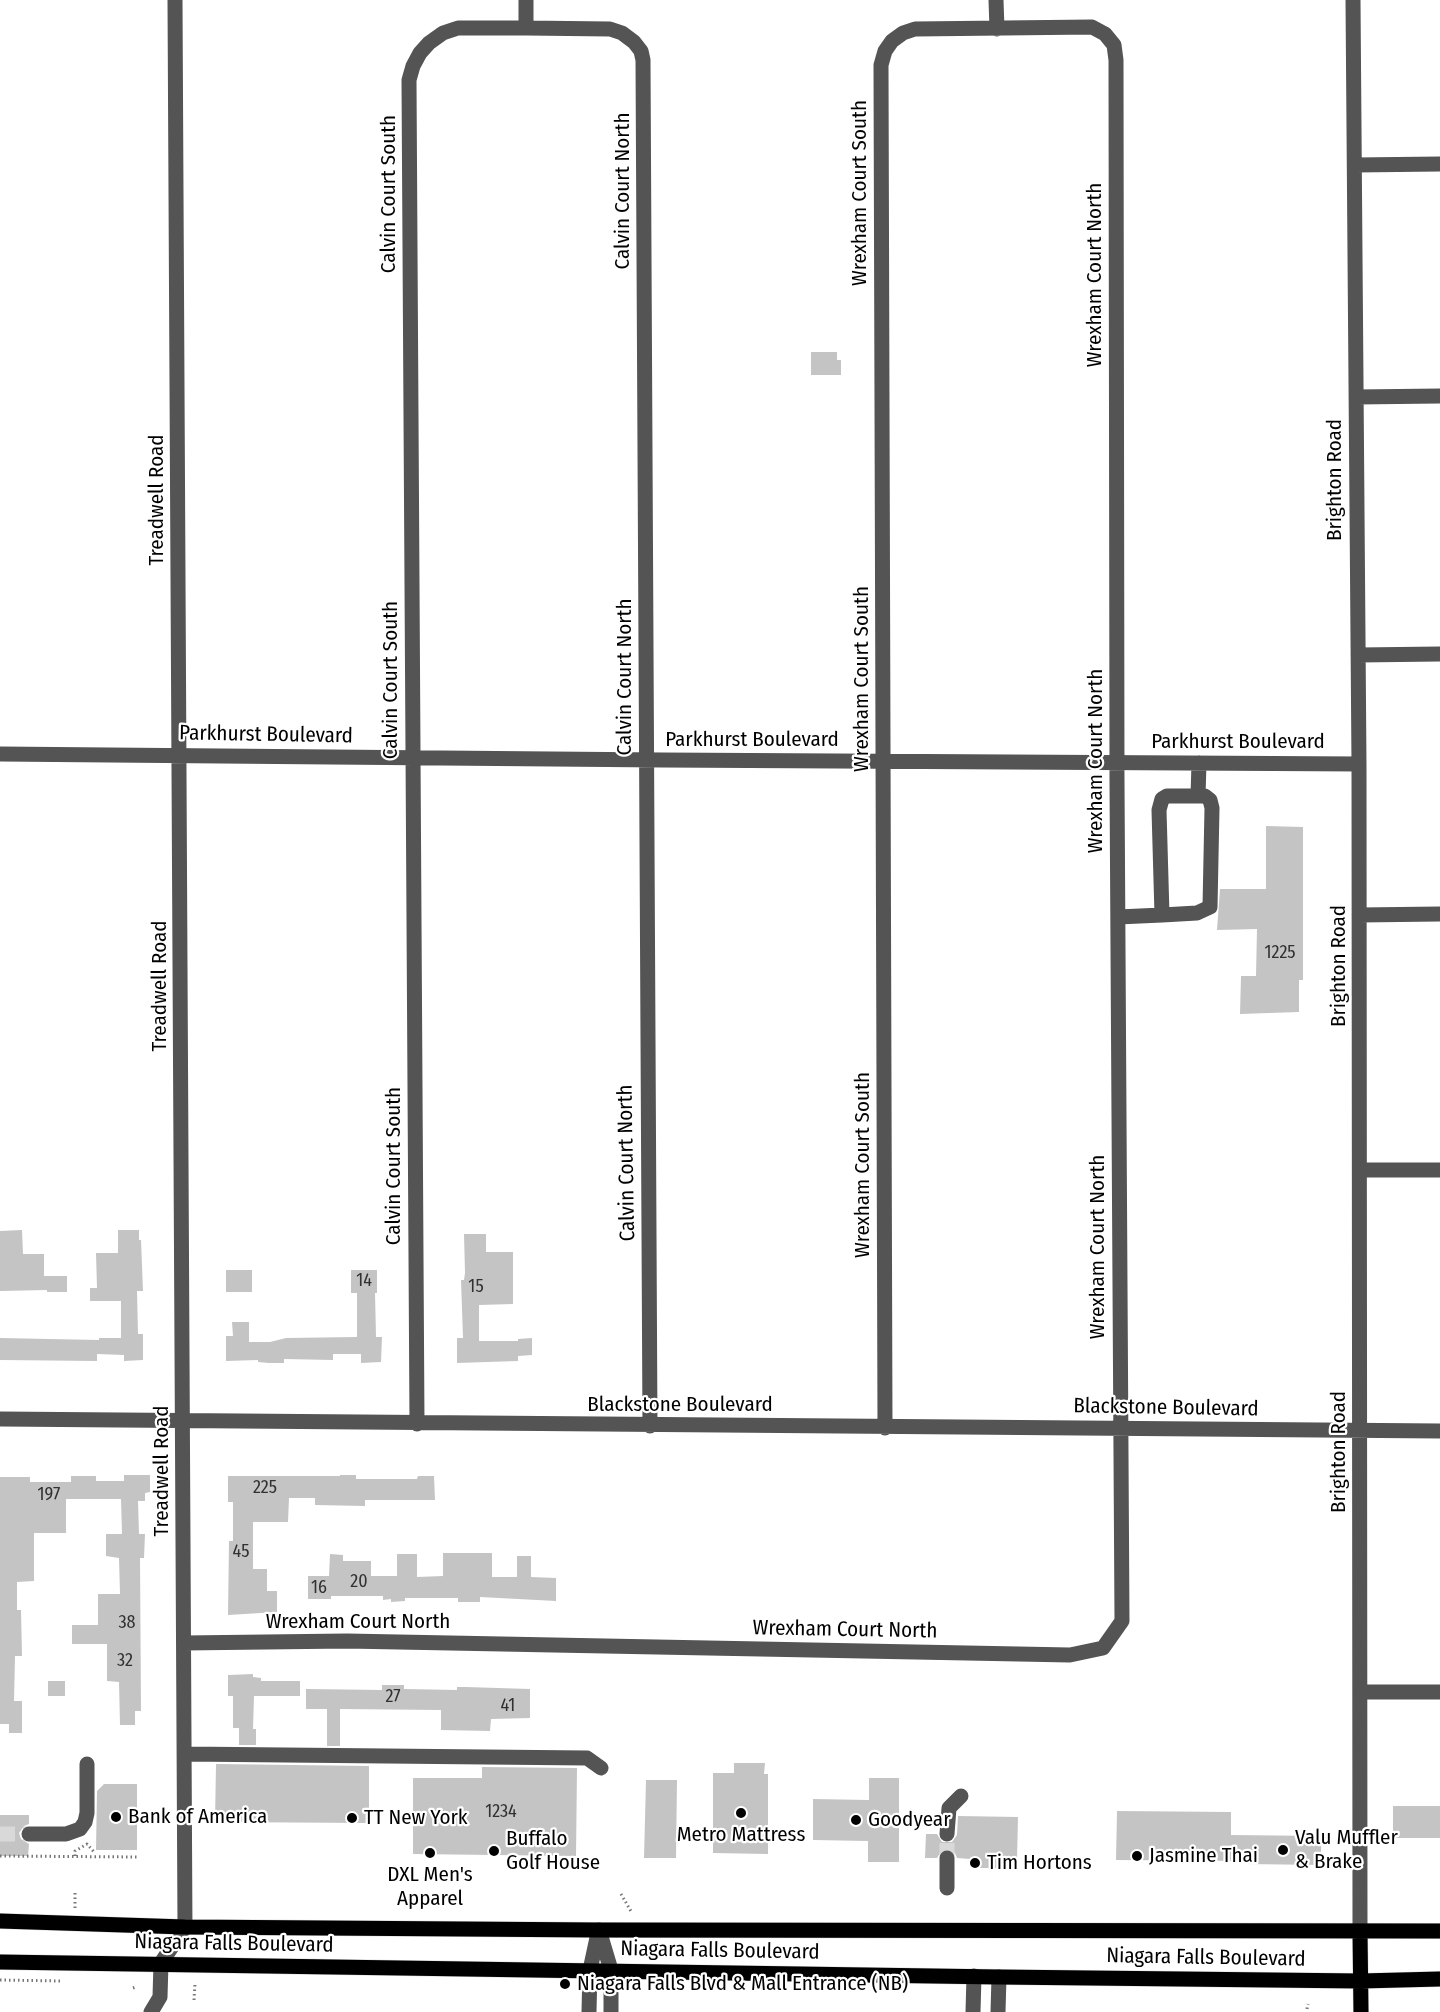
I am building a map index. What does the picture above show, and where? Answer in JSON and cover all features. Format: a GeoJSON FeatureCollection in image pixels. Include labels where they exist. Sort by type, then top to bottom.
{"type":"FeatureCollection","features":[{"type":"Feature","properties":{"kind":"main road","name":"Niagara Falls Boulevard"},"geometry":{"type":"LineString","coordinates":[[0,1921],[185,1927],[599,1930],[1440,1931]]}},
{"type":"Feature","properties":{"kind":"main road"},"geometry":{"type":"LineString","coordinates":[[1360,1932],[1361,2012]]}},
{"type":"Feature","properties":{"kind":"main road","name":"Niagara Falls Boulevard"},"geometry":{"type":"LineString","coordinates":[[0,1962],[999,1977],[1440,1980]]}},
{"type":"Feature","properties":{"kind":"street","name":"Treadwell Road"},"geometry":{"type":"LineString","coordinates":[[175,0],[185,1927]]}},
{"type":"Feature","properties":{"kind":"street"},"geometry":{"type":"LineString","coordinates":[[526,0],[526,28]]}},
{"type":"Feature","properties":{"kind":"street"},"geometry":{"type":"LineString","coordinates":[[996,0],[997,29]]}},
{"type":"Feature","properties":{"kind":"street","name":"Brighton Road"},"geometry":{"type":"LineString","coordinates":[[1353,0],[1361,1170],[1360,1932]]}},
{"type":"Feature","properties":{"kind":"street","name":"Wrexham Court North"},"geometry":{"type":"LineString","coordinates":[[184,1643],[359,1642],[1070,1655],[1102,1648],[1122,1621],[1119,1429],[1116,84],[1114,45],[1105,34],[1092,27],[997,29]]}},
{"type":"Feature","properties":{"kind":"street","name":"Calvin Court South"},"geometry":{"type":"LineString","coordinates":[[417,1424],[410,80],[420,53],[443,33],[458,28],[526,28]]}},
{"type":"Feature","properties":{"kind":"street","name":"Calvin Court North"},"geometry":{"type":"LineString","coordinates":[[526,28],[610,30],[622,33],[634,42],[641,51],[643,60],[650,1426]]}},
{"type":"Feature","properties":{"kind":"street","name":"Wrexham Court South"},"geometry":{"type":"LineString","coordinates":[[885,1428],[880,65],[892,41],[903,33],[915,29],[997,29]]}},
{"type":"Feature","properties":{"kind":"street"},"geometry":{"type":"LineString","coordinates":[[1355,165],[1440,165]]}},
{"type":"Feature","properties":{"kind":"street"},"geometry":{"type":"LineString","coordinates":[[1356,397],[1440,396]]}},
{"type":"Feature","properties":{"kind":"street"},"geometry":{"type":"LineString","coordinates":[[1358,655],[1440,654]]}},
{"type":"Feature","properties":{"kind":"street","name":"Parkhurst Boulevard"},"geometry":{"type":"LineString","coordinates":[[0,754],[1359,764]]}},
{"type":"Feature","properties":{"kind":"street"},"geometry":{"type":"LineString","coordinates":[[1198,796],[1199,763]]}},
{"type":"Feature","properties":{"kind":"street"},"geometry":{"type":"LineString","coordinates":[[1118,917],[1162,915],[1197,913],[1210,907],[1212,808],[1206,796],[1167,796],[1162,799],[1160,810],[1162,915]]}},
{"type":"Feature","properties":{"kind":"street"},"geometry":{"type":"LineString","coordinates":[[1359,915],[1440,914]]}},
{"type":"Feature","properties":{"kind":"street"},"geometry":{"type":"LineString","coordinates":[[1361,1170],[1440,1170]]}},
{"type":"Feature","properties":{"kind":"street","name":"Blackstone Boulevard"},"geometry":{"type":"LineString","coordinates":[[0,1419],[1440,1431]]}},
{"type":"Feature","properties":{"kind":"street"},"geometry":{"type":"LineString","coordinates":[[1361,1692],[1440,1692]]}},
{"type":"Feature","properties":{"kind":"street"},"geometry":{"type":"LineString","coordinates":[[184,1754],[587,1758],[601,1768]]}},
{"type":"Feature","properties":{"kind":"street"},"geometry":{"type":"LineString","coordinates":[[29,1834],[66,1834],[80,1828],[85,1822],[87,1764]]}},
{"type":"Feature","properties":{"kind":"street"},"geometry":{"type":"LineString","coordinates":[[947,1834],[949,1808],[962,1796]]}},
{"type":"Feature","properties":{"kind":"street"},"geometry":{"type":"LineString","coordinates":[[947,1858],[947,1888]]}},
{"type":"Feature","properties":{"kind":"street"},"geometry":{"type":"LineString","coordinates":[[151,2012],[160,1997],[161,1963],[185,1927]]}},
{"type":"Feature","properties":{"kind":"street"},"geometry":{"type":"LineString","coordinates":[[599,1930],[611,1970],[611,2012]]}},
{"type":"Feature","properties":{"kind":"street"},"geometry":{"type":"LineString","coordinates":[[590,2012],[590,1970],[599,1930]]}},
{"type":"Feature","properties":{"kind":"street"},"geometry":{"type":"LineString","coordinates":[[973,2012],[974,1976]]}},
{"type":"Feature","properties":{"kind":"street"},"geometry":{"type":"LineString","coordinates":[[998,2012],[999,1977]]}},
{"type":"Feature","properties":{"kind":"path"},"geometry":{"type":"LineString","coordinates":[[75,1857],[75,1851],[87,1844],[94,1852],[92,1857]]}},
{"type":"Feature","properties":{"kind":"path"},"geometry":{"type":"LineString","coordinates":[[0,1856],[139,1857]]}},
{"type":"Feature","properties":{"kind":"path"},"geometry":{"type":"LineString","coordinates":[[75,1892],[75,1908]]}},
{"type":"Feature","properties":{"kind":"path"},"geometry":{"type":"LineString","coordinates":[[621,1894],[632,1913]]}},
{"type":"Feature","properties":{"kind":"path"},"geometry":{"type":"LineString","coordinates":[[0,1980],[60,1981]]}},
{"type":"Feature","properties":{"kind":"path"},"geometry":{"type":"LineString","coordinates":[[194,2000],[195,1983]]}},
{"type":"Feature","properties":{"kind":"path"},"geometry":{"type":"LineString","coordinates":[[1307,2008],[1308,2004]]}},
{"type":"Feature","properties":{"kind":"building"},"geometry":{"type":"Polygon","coordinates":[[[811,352],[837,352],[837,360],[841,360],[841,375],[811,375],[811,352]]]}},
{"type":"Feature","properties":{"kind":"building"},"geometry":{"type":"Polygon","coordinates":[[[1266,826],[1303,827],[1303,980],[1299,980],[1299,1012],[1240,1014],[1241,976],[1256,976],[1257,929],[1217,930],[1220,889],[1266,889],[1266,826]]]}},
{"type":"Feature","properties":{"kind":"building"},"geometry":{"type":"Polygon","coordinates":[[[22,1230],[23,1254],[44,1254],[44,1276],[67,1276],[67,1292],[0,1291],[0,1231],[22,1230]]]}},
{"type":"Feature","properties":{"kind":"building"},"geometry":{"type":"Polygon","coordinates":[[[118,1230],[139,1230],[139,1240],[141,1240],[143,1291],[137,1291],[138,1334],[143,1334],[143,1360],[124,1361],[124,1355],[97,1354],[97,1361],[0,1360],[0,1338],[99,1340],[99,1338],[121,1338],[121,1301],[90,1301],[90,1288],[97,1288],[96,1253],[118,1253],[118,1230]]]}},
{"type":"Feature","properties":{"kind":"building"},"geometry":{"type":"Polygon","coordinates":[[[464,1234],[486,1234],[486,1252],[513,1252],[513,1304],[479,1305],[479,1341],[518,1341],[518,1339],[532,1338],[532,1355],[518,1356],[518,1361],[457,1363],[457,1338],[463,1338],[461,1280],[464,1280],[465,1273],[464,1234]]]}},
{"type":"Feature","properties":{"kind":"building"},"geometry":{"type":"Polygon","coordinates":[[[226,1270],[252,1270],[252,1292],[226,1292],[226,1270]]]}},
{"type":"Feature","properties":{"kind":"building"},"geometry":{"type":"Polygon","coordinates":[[[351,1270],[377,1270],[376,1337],[382,1337],[381,1362],[361,1363],[361,1354],[333,1354],[333,1360],[284,1359],[284,1363],[258,1362],[258,1360],[226,1361],[226,1336],[233,1336],[232,1322],[249,1322],[249,1342],[270,1342],[286,1338],[357,1337],[357,1293],[351,1293],[351,1270]]]}},
{"type":"Feature","properties":{"kind":"building"},"geometry":{"type":"Polygon","coordinates":[[[124,1475],[150,1475],[150,1492],[145,1493],[145,1501],[138,1501],[139,1534],[145,1534],[144,1558],[140,1558],[141,1711],[135,1711],[135,1725],[120,1725],[119,1682],[107,1681],[107,1644],[72,1644],[72,1625],[98,1625],[98,1594],[120,1594],[119,1558],[106,1556],[106,1534],[122,1534],[121,1499],[66,1499],[66,1533],[34,1533],[34,1581],[17,1582],[17,1610],[21,1610],[22,1656],[15,1656],[14,1701],[22,1701],[22,1733],[9,1733],[9,1724],[0,1724],[0,1477],[30,1477],[30,1482],[71,1482],[71,1476],[96,1476],[96,1481],[124,1481],[124,1475]]]}},
{"type":"Feature","properties":{"kind":"building"},"geometry":{"type":"Polygon","coordinates":[[[356,1475],[356,1479],[417,1479],[418,1476],[434,1476],[435,1500],[365,1500],[365,1506],[315,1505],[315,1498],[289,1498],[288,1522],[253,1522],[253,1569],[267,1569],[267,1591],[277,1591],[277,1612],[228,1615],[229,1541],[233,1541],[233,1502],[228,1502],[228,1476],[356,1475]]]}},
{"type":"Feature","properties":{"kind":"building"},"geometry":{"type":"Polygon","coordinates":[[[443,1553],[492,1553],[492,1577],[517,1577],[517,1556],[531,1556],[531,1577],[556,1578],[556,1601],[480,1597],[480,1602],[458,1602],[458,1598],[405,1598],[405,1601],[391,1602],[391,1599],[383,1600],[383,1596],[331,1596],[331,1599],[308,1599],[308,1576],[329,1576],[330,1554],[343,1555],[343,1561],[371,1561],[371,1576],[397,1576],[397,1554],[417,1554],[417,1577],[443,1576],[443,1553]]]}},
{"type":"Feature","properties":{"kind":"building"},"geometry":{"type":"Polygon","coordinates":[[[253,1674],[253,1677],[261,1678],[261,1681],[300,1681],[300,1696],[254,1696],[253,1729],[256,1729],[256,1745],[239,1745],[239,1728],[233,1728],[233,1696],[228,1696],[228,1675],[253,1674]]]}},
{"type":"Feature","properties":{"kind":"building"},"geometry":{"type":"Polygon","coordinates":[[[48,1681],[65,1681],[65,1696],[48,1696],[48,1681]]]}},
{"type":"Feature","properties":{"kind":"building"},"geometry":{"type":"Polygon","coordinates":[[[382,1685],[404,1685],[404,1689],[457,1690],[457,1687],[466,1687],[530,1689],[530,1718],[491,1719],[490,1731],[441,1730],[441,1710],[340,1709],[340,1746],[327,1746],[327,1709],[306,1709],[306,1689],[382,1690],[382,1685]]]}},
{"type":"Feature","properties":{"kind":"building","name":"Metro Mattress"},"geometry":{"type":"Polygon","coordinates":[[[734,1763],[765,1763],[764,1774],[768,1774],[768,1854],[713,1853],[713,1773],[734,1773],[734,1763]]]}},
{"type":"Feature","properties":{"kind":"building"},"geometry":{"type":"Polygon","coordinates":[[[216,1764],[369,1766],[369,1823],[215,1822],[216,1764]]]}},
{"type":"Feature","properties":{"kind":"building"},"geometry":{"type":"Polygon","coordinates":[[[482,1767],[577,1768],[576,1856],[413,1854],[413,1778],[482,1778],[482,1767]]]}},
{"type":"Feature","properties":{"kind":"building","name":"Goodyear"},"geometry":{"type":"Polygon","coordinates":[[[869,1778],[899,1778],[899,1862],[868,1862],[868,1841],[813,1840],[813,1799],[869,1800],[869,1778]]]}},
{"type":"Feature","properties":{"kind":"building"},"geometry":{"type":"Polygon","coordinates":[[[646,1780],[677,1780],[676,1858],[644,1858],[646,1780]]]}},
{"type":"Feature","properties":{"kind":"building","name":"Bank of America"},"geometry":{"type":"Polygon","coordinates":[[[104,1784],[137,1784],[137,1850],[96,1850],[97,1791],[104,1784]]]}},
{"type":"Feature","properties":{"kind":"building"},"geometry":{"type":"Polygon","coordinates":[[[1393,1806],[1440,1806],[1440,1838],[1393,1838],[1393,1806]]]}},
{"type":"Feature","properties":{"kind":"building"},"geometry":{"type":"Polygon","coordinates":[[[1117,1811],[1231,1812],[1231,1835],[1321,1836],[1321,1865],[1246,1864],[1246,1861],[1116,1860],[1117,1811]]]}},
{"type":"Feature","properties":{"kind":"building"},"geometry":{"type":"Polygon","coordinates":[[[0,1815],[29,1815],[29,1824],[24,1826],[19,1833],[21,1839],[29,1844],[28,1856],[0,1856],[0,1815]]]}},
{"type":"Feature","properties":{"kind":"building"},"geometry":{"type":"Polygon","coordinates":[[[958,1816],[1018,1817],[1017,1859],[1003,1858],[1003,1868],[970,1868],[970,1859],[957,1858],[955,1853],[948,1848],[942,1850],[937,1858],[925,1858],[926,1834],[937,1834],[942,1842],[952,1842],[957,1835],[958,1816]]]}},
{"type":"Feature","properties":{"kind":"tunnel"},"geometry":{"type":"LineString","coordinates":[[0,1834],[29,1834]]}},
{"type":"Feature","properties":{"kind":"tunnel"},"geometry":{"type":"LineString","coordinates":[[947,1834],[947,1858]]}},
{"type":"Feature","properties":{"kind":"place","name":"Metro Mattress"},"geometry":{"type":"Point","coordinates":[741,1813]}},
{"type":"Feature","properties":{"kind":"place","name":"Bank of America"},"geometry":{"type":"Point","coordinates":[116,1817]}},
{"type":"Feature","properties":{"kind":"place","name":"TT New York"},"geometry":{"type":"Point","coordinates":[352,1818]}},
{"type":"Feature","properties":{"kind":"place","name":"Goodyear"},"geometry":{"type":"Point","coordinates":[856,1820]}},
{"type":"Feature","properties":{"kind":"place","name":"Valu Muffler & Brake"},"geometry":{"type":"Point","coordinates":[1283,1850]}},
{"type":"Feature","properties":{"kind":"place","name":"Buffalo Golf House"},"geometry":{"type":"Point","coordinates":[494,1851]}},
{"type":"Feature","properties":{"kind":"place","name":"DXL Men's Apparel"},"geometry":{"type":"Point","coordinates":[430,1853]}},
{"type":"Feature","properties":{"kind":"place","name":"Jasmine Thai"},"geometry":{"type":"Point","coordinates":[1137,1856]}},
{"type":"Feature","properties":{"kind":"place","name":"Tim Hortons"},"geometry":{"type":"Point","coordinates":[975,1863]}},
{"type":"Feature","properties":{"kind":"place","name":"Niagara Falls Blvd & Mall Entrance (NB)"},"geometry":{"type":"Point","coordinates":[565,1984]}}]}
